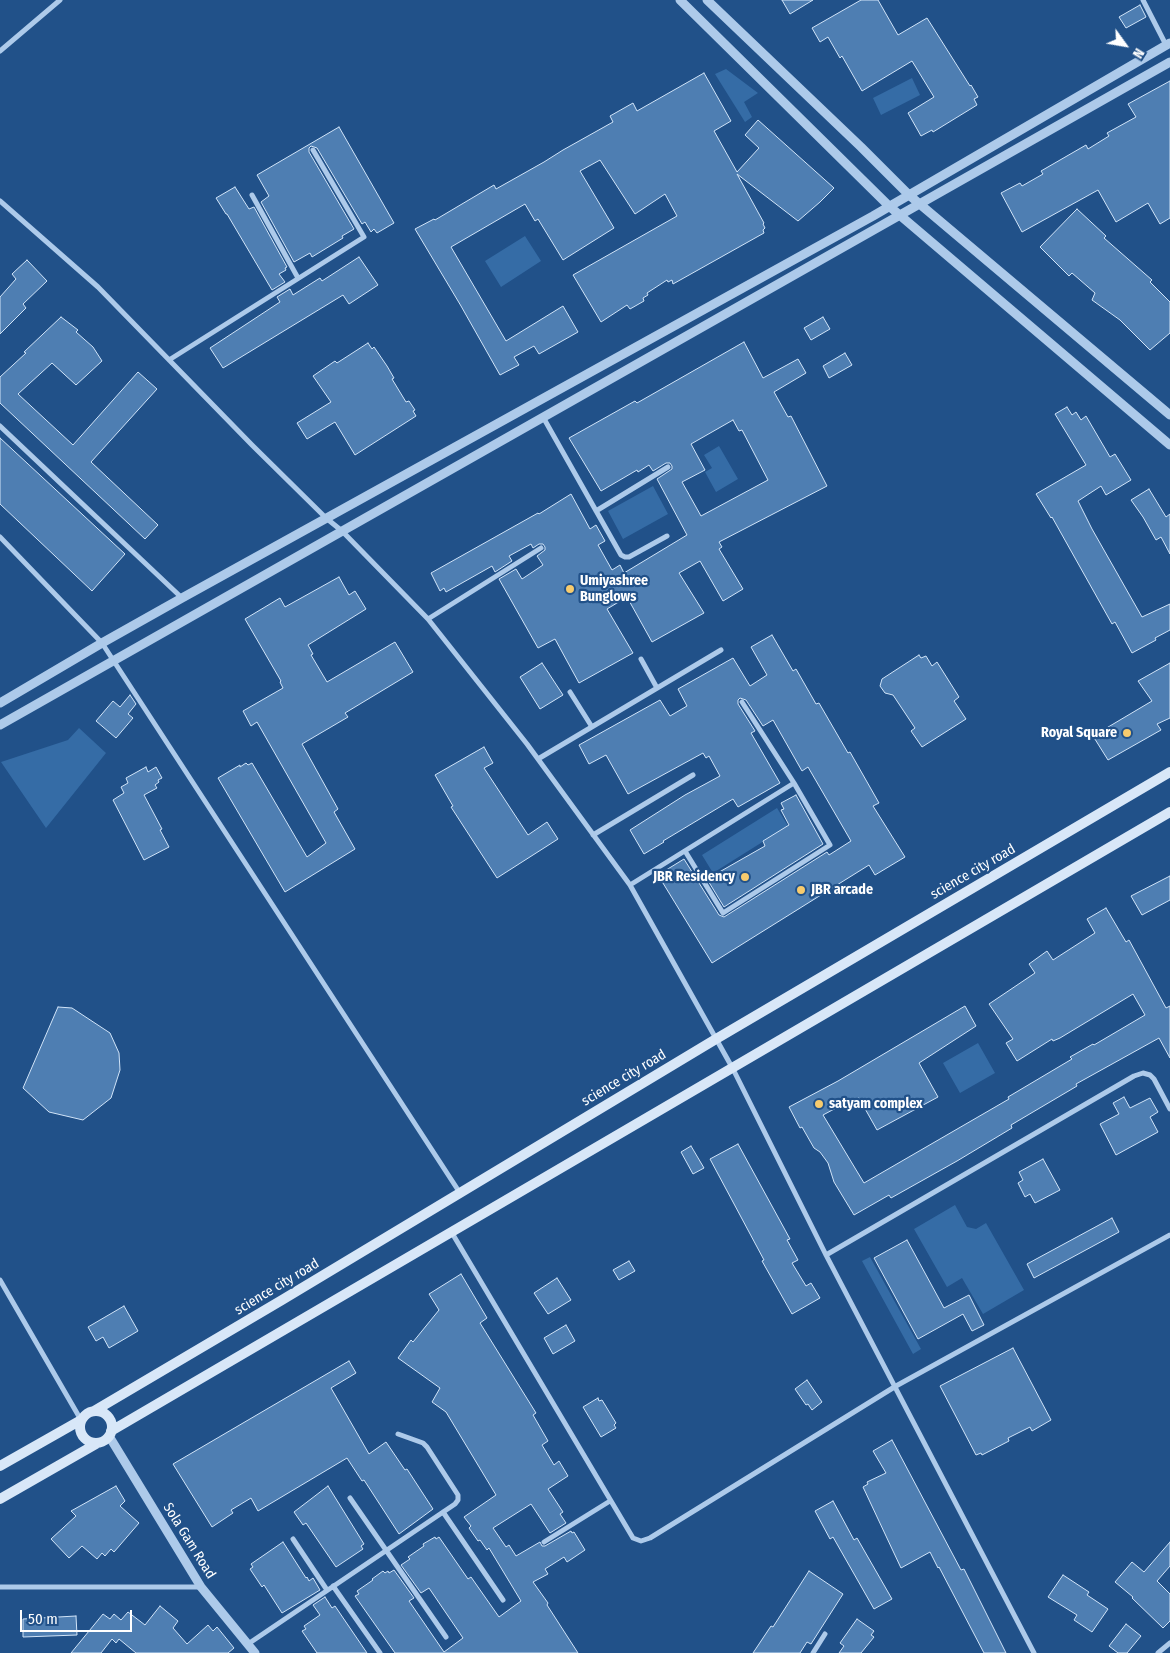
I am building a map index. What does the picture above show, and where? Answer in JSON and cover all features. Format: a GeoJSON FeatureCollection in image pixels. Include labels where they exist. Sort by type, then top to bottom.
{"type":"FeatureCollection","features":[{"type":"Feature","properties":{"kind":"main road","name":"science city road"},"geometry":{"type":"LineString","coordinates":[[94,1411],[460,1194],[716,1039],[1170,772]]}},
{"type":"Feature","properties":{"kind":"main road"},"geometry":{"type":"LineString","coordinates":[[0,1499],[96,1444],[101,1443],[110,1434],[1170,812]]}},
{"type":"Feature","properties":{"kind":"main road"},"geometry":{"type":"LineString","coordinates":[[0,1466],[81,1420],[89,1412],[100,1411],[108,1417],[112,1426],[110,1434]]}},
{"type":"Feature","properties":{"kind":"main road"},"geometry":{"type":"LineString","coordinates":[[81,1420],[79,1426],[82,1436],[96,1444]]}},
{"type":"Feature","properties":{"kind":"street"},"geometry":{"type":"LineString","coordinates":[[0,51],[60,0]]}},
{"type":"Feature","properties":{"kind":"street"},"geometry":{"type":"LineString","coordinates":[[680,0],[890,206],[1170,445]]}},
{"type":"Feature","properties":{"kind":"street"},"geometry":{"type":"LineString","coordinates":[[707,0],[909,195],[1170,415]]}},
{"type":"Feature","properties":{"kind":"street"},"geometry":{"type":"LineString","coordinates":[[0,703],[102,642],[890,206],[1168,44],[1143,0]]}},
{"type":"Feature","properties":{"kind":"street"},"geometry":{"type":"LineString","coordinates":[[0,725],[1170,62]]}},
{"type":"Feature","properties":{"kind":"street"},"geometry":{"type":"LineString","coordinates":[[169,360],[364,237],[313,150]]}},
{"type":"Feature","properties":{"kind":"street"},"geometry":{"type":"LineString","coordinates":[[252,195],[298,278]]}},
{"type":"Feature","properties":{"kind":"street"},"geometry":{"type":"LineString","coordinates":[[0,201],[98,287],[326,518],[342,530],[428,618],[538,759],[630,885],[733,1069],[826,1255],[1034,1653]]}},
{"type":"Feature","properties":{"kind":"street"},"geometry":{"type":"LineString","coordinates":[[543,416],[621,555],[629,556],[667,536]]}},
{"type":"Feature","properties":{"kind":"street"},"geometry":{"type":"LineString","coordinates":[[0,426],[182,598]]}},
{"type":"Feature","properties":{"kind":"street"},"geometry":{"type":"LineString","coordinates":[[596,511],[668,467]]}},
{"type":"Feature","properties":{"kind":"street"},"geometry":{"type":"LineString","coordinates":[[0,537],[102,642],[460,1194]]}},
{"type":"Feature","properties":{"kind":"street"},"geometry":{"type":"LineString","coordinates":[[428,618],[541,548]]}},
{"type":"Feature","properties":{"kind":"street"},"geometry":{"type":"LineString","coordinates":[[538,759],[721,650]]}},
{"type":"Feature","properties":{"kind":"street"},"geometry":{"type":"LineString","coordinates":[[641,659],[657,688]]}},
{"type":"Feature","properties":{"kind":"street"},"geometry":{"type":"LineString","coordinates":[[570,692],[592,727]]}},
{"type":"Feature","properties":{"kind":"street"},"geometry":{"type":"LineString","coordinates":[[685,851],[723,913],[830,845],[794,783],[742,702]]}},
{"type":"Feature","properties":{"kind":"street"},"geometry":{"type":"LineString","coordinates":[[593,835],[693,775]]}},
{"type":"Feature","properties":{"kind":"street"},"geometry":{"type":"LineString","coordinates":[[630,885],[794,783]]}},
{"type":"Feature","properties":{"kind":"street"},"geometry":{"type":"LineString","coordinates":[[826,1255],[1134,1076],[1143,1073],[1150,1075],[1170,1109]]}},
{"type":"Feature","properties":{"kind":"street"},"geometry":{"type":"LineString","coordinates":[[452,1233],[610,1501],[633,1538],[641,1541],[650,1538],[896,1386],[1170,1235]]}},
{"type":"Feature","properties":{"kind":"street"},"geometry":{"type":"LineString","coordinates":[[0,1280],[81,1420]]}},
{"type":"Feature","properties":{"kind":"street","name":"Sola Gam Road"},"geometry":{"type":"LineString","coordinates":[[110,1434],[201,1587],[255,1653]]}},
{"type":"Feature","properties":{"kind":"street"},"geometry":{"type":"LineString","coordinates":[[248,1644],[455,1504],[458,1500],[458,1495],[427,1447],[423,1443],[398,1434]]}},
{"type":"Feature","properties":{"kind":"street"},"geometry":{"type":"LineString","coordinates":[[350,1498],[446,1637]]}},
{"type":"Feature","properties":{"kind":"street"},"geometry":{"type":"LineString","coordinates":[[544,1542],[610,1501]]}},
{"type":"Feature","properties":{"kind":"street"},"geometry":{"type":"LineString","coordinates":[[443,1512],[503,1600]]}},
{"type":"Feature","properties":{"kind":"street"},"geometry":{"type":"LineString","coordinates":[[293,1539],[327,1590]]}},
{"type":"Feature","properties":{"kind":"street"},"geometry":{"type":"LineString","coordinates":[[0,1586],[201,1587]]}},
{"type":"Feature","properties":{"kind":"street"},"geometry":{"type":"LineString","coordinates":[[333,1586],[380,1653]]}},
{"type":"Feature","properties":{"kind":"street"},"geometry":{"type":"LineString","coordinates":[[813,1653],[826,1634]]}},
{"type":"Feature","properties":{"kind":"street"},"geometry":{"type":"LineString","coordinates":[[1158,1653],[1170,1643]]}},
{"type":"Feature","properties":{"kind":"shaded area"},"geometry":{"type":"Polygon","coordinates":[[[726,69],[758,93],[744,102],[752,117],[745,122],[715,74],[726,69]]]}},
{"type":"Feature","properties":{"kind":"shaded area"},"geometry":{"type":"Polygon","coordinates":[[[912,78],[920,95],[881,115],[873,98],[912,78]]]}},
{"type":"Feature","properties":{"kind":"shaded area"},"geometry":{"type":"Polygon","coordinates":[[[525,236],[541,261],[501,287],[485,261],[525,236]]]}},
{"type":"Feature","properties":{"kind":"shaded area"},"geometry":{"type":"Polygon","coordinates":[[[719,446],[738,479],[716,492],[705,472],[712,468],[704,455],[719,446]]]}},
{"type":"Feature","properties":{"kind":"shaded area"},"geometry":{"type":"Polygon","coordinates":[[[653,486],[668,514],[623,539],[608,511],[653,486]]]}},
{"type":"Feature","properties":{"kind":"shaded area"},"geometry":{"type":"Polygon","coordinates":[[[79,728],[106,753],[46,828],[1,762],[68,740],[79,728]]]}},
{"type":"Feature","properties":{"kind":"shaded area"},"geometry":{"type":"Polygon","coordinates":[[[777,808],[788,826],[713,873],[702,855],[777,808]]]}},
{"type":"Feature","properties":{"kind":"shaded area"},"geometry":{"type":"Polygon","coordinates":[[[978,1043],[995,1073],[960,1093],[943,1063],[978,1043]]]}},
{"type":"Feature","properties":{"kind":"shaded area"},"geometry":{"type":"Polygon","coordinates":[[[955,1205],[967,1227],[976,1229],[986,1223],[1024,1290],[983,1314],[962,1278],[947,1287],[914,1229],[955,1205]]]}},
{"type":"Feature","properties":{"kind":"shaded area"},"geometry":{"type":"Polygon","coordinates":[[[870,1257],[921,1349],[913,1354],[862,1261],[870,1257]]]}},
{"type":"Feature","properties":{"kind":"building"},"geometry":{"type":"Polygon","coordinates":[[[782,0],[813,0],[790,14],[782,0]]]}},
{"type":"Feature","properties":{"kind":"building"},"geometry":{"type":"Polygon","coordinates":[[[861,0],[878,0],[898,35],[927,18],[978,97],[974,99],[977,105],[933,132],[932,130],[921,136],[908,113],[934,97],[912,61],[862,91],[842,56],[840,58],[828,37],[820,42],[812,28],[861,0]]]}},
{"type":"Feature","properties":{"kind":"building"},"geometry":{"type":"Polygon","coordinates":[[[1140,5],[1146,17],[1126,28],[1119,17],[1140,5]]]}},
{"type":"Feature","properties":{"kind":"building"},"geometry":{"type":"Polygon","coordinates":[[[704,73],[731,121],[714,131],[737,172],[759,148],[745,135],[758,120],[834,188],[798,221],[737,174],[764,223],[764,233],[673,284],[672,280],[668,282],[667,280],[647,293],[648,295],[643,298],[644,301],[630,309],[627,305],[601,322],[573,275],[677,216],[665,194],[635,214],[600,160],[580,171],[614,228],[563,260],[538,219],[535,221],[525,204],[451,247],[506,341],[563,306],[578,332],[539,354],[534,346],[514,357],[519,365],[500,375],[415,229],[435,220],[494,185],[496,189],[544,162],[613,122],[610,116],[633,103],[637,111],[704,73]]]}},
{"type":"Feature","properties":{"kind":"building"},"geometry":{"type":"Polygon","coordinates":[[[1170,81],[1170,218],[1160,224],[1148,203],[1116,222],[1098,190],[1022,232],[1001,193],[1020,183],[1022,186],[1043,174],[1041,171],[1086,145],[1088,149],[1109,136],[1107,133],[1136,117],[1128,104],[1170,81]]]}},
{"type":"Feature","properties":{"kind":"building"},"geometry":{"type":"Polygon","coordinates":[[[339,127],[394,223],[377,233],[374,229],[371,232],[365,222],[362,224],[317,148],[311,146],[309,152],[354,229],[312,257],[310,253],[294,262],[261,202],[269,196],[257,175],[339,127]]]}},
{"type":"Feature","properties":{"kind":"building"},"geometry":{"type":"Polygon","coordinates":[[[235,187],[249,209],[254,207],[287,267],[285,268],[286,270],[279,274],[285,282],[272,290],[216,198],[235,187]]]}},
{"type":"Feature","properties":{"kind":"building"},"geometry":{"type":"Polygon","coordinates":[[[1077,209],[1106,236],[1104,238],[1152,280],[1150,282],[1170,302],[1170,333],[1150,350],[1120,320],[1092,300],[1095,293],[1072,273],[1069,276],[1040,247],[1077,209]]]}},
{"type":"Feature","properties":{"kind":"building"},"geometry":{"type":"Polygon","coordinates":[[[359,257],[378,285],[349,304],[343,295],[223,368],[210,348],[280,302],[277,297],[290,289],[293,295],[320,278],[322,281],[359,257]]]}},
{"type":"Feature","properties":{"kind":"building"},"geometry":{"type":"Polygon","coordinates":[[[27,260],[47,281],[23,304],[26,308],[0,334],[0,297],[16,279],[12,274],[27,260]]]}},
{"type":"Feature","properties":{"kind":"building"},"geometry":{"type":"Polygon","coordinates":[[[61,317],[78,330],[76,332],[93,347],[102,361],[76,385],[52,363],[18,394],[73,445],[138,372],[157,389],[91,462],[158,525],[145,539],[0,403],[0,377],[61,317]]]}},
{"type":"Feature","properties":{"kind":"building"},"geometry":{"type":"Polygon","coordinates":[[[823,317],[830,329],[811,340],[804,328],[823,317]]]}},
{"type":"Feature","properties":{"kind":"building"},"geometry":{"type":"Polygon","coordinates":[[[744,342],[763,378],[798,359],[806,373],[774,392],[788,417],[791,416],[827,486],[719,542],[722,547],[719,549],[743,589],[723,601],[700,561],[679,573],[704,613],[652,642],[627,597],[607,609],[633,653],[579,683],[555,639],[538,648],[499,579],[516,569],[522,579],[543,565],[537,556],[545,550],[543,544],[533,548],[531,544],[509,556],[512,561],[495,572],[492,566],[446,592],[444,588],[440,591],[431,573],[539,514],[571,494],[590,529],[596,525],[605,541],[598,545],[612,570],[620,565],[624,573],[687,535],[657,479],[672,469],[670,463],[666,463],[653,471],[649,465],[601,491],[569,438],[635,401],[637,403],[744,342]],[[733,420],[691,444],[705,470],[682,482],[701,516],[768,480],[742,430],[739,431],[733,420]]]}},
{"type":"Feature","properties":{"kind":"building"},"geometry":{"type":"Polygon","coordinates":[[[368,343],[372,349],[374,347],[387,366],[394,378],[392,379],[406,402],[409,401],[415,410],[413,411],[416,416],[355,455],[335,422],[307,439],[297,423],[331,402],[313,376],[335,361],[337,363],[368,343]]]}},
{"type":"Feature","properties":{"kind":"building"},"geometry":{"type":"Polygon","coordinates":[[[845,353],[852,365],[829,378],[823,366],[845,353]]]}},
{"type":"Feature","properties":{"kind":"building"},"geometry":{"type":"Polygon","coordinates":[[[1067,407],[1072,415],[1076,412],[1081,420],[1086,416],[1110,457],[1115,454],[1131,480],[1106,495],[1101,486],[1078,501],[1092,529],[1142,617],[1170,604],[1170,630],[1132,653],[1115,622],[1112,624],[1052,517],[1036,494],[1086,465],[1055,414],[1067,407]]]}},
{"type":"Feature","properties":{"kind":"building"},"geometry":{"type":"Polygon","coordinates":[[[0,438],[125,554],[92,591],[0,504],[0,438]]]}},
{"type":"Feature","properties":{"kind":"building"},"geometry":{"type":"Polygon","coordinates":[[[1149,489],[1166,517],[1170,514],[1170,554],[1161,537],[1156,540],[1131,500],[1149,489]]]}},
{"type":"Feature","properties":{"kind":"building"},"geometry":{"type":"Polygon","coordinates":[[[339,577],[349,595],[355,591],[366,609],[308,645],[313,654],[311,655],[327,682],[395,642],[413,672],[345,713],[348,717],[302,744],[338,809],[334,812],[355,849],[285,892],[218,778],[240,765],[240,767],[246,763],[248,765],[252,763],[307,857],[326,843],[257,722],[251,726],[243,711],[283,688],[281,681],[245,619],[280,598],[285,607],[339,577]]]}},
{"type":"Feature","properties":{"kind":"building"},"geometry":{"type":"Polygon","coordinates":[[[772,635],[793,671],[796,669],[816,704],[819,703],[848,753],[850,752],[879,803],[873,806],[905,857],[875,875],[869,865],[712,963],[658,875],[684,859],[719,915],[724,917],[827,852],[829,855],[851,841],[808,767],[802,771],[773,720],[763,726],[746,700],[740,698],[738,704],[755,731],[751,733],[780,783],[738,807],[733,799],[644,854],[630,830],[685,795],[720,776],[709,756],[706,758],[703,753],[628,794],[606,755],[589,764],[579,745],[660,700],[670,716],[687,706],[678,689],[733,658],[750,686],[767,675],[751,647],[772,635]]]}},
{"type":"Feature","properties":{"kind":"building"},"geometry":{"type":"Polygon","coordinates":[[[919,655],[921,658],[926,656],[932,666],[937,662],[959,697],[954,701],[966,719],[922,747],[911,731],[915,728],[893,695],[885,693],[880,686],[882,679],[919,655]]]}},
{"type":"Feature","properties":{"kind":"building"},"geometry":{"type":"Polygon","coordinates":[[[542,663],[563,695],[540,709],[520,677],[542,663]]]}},
{"type":"Feature","properties":{"kind":"building"},"geometry":{"type":"Polygon","coordinates":[[[1170,663],[1170,718],[1157,724],[1161,730],[1108,760],[1093,736],[1152,701],[1138,681],[1170,663]]]}},
{"type":"Feature","properties":{"kind":"building"},"geometry":{"type":"Polygon","coordinates":[[[130,695],[136,704],[128,714],[133,718],[116,738],[96,721],[113,701],[120,707],[130,695]]]}},
{"type":"Feature","properties":{"kind":"building"},"geometry":{"type":"Polygon","coordinates":[[[484,747],[493,763],[484,768],[528,835],[547,822],[558,839],[497,878],[451,807],[453,806],[435,775],[484,747]]]}},
{"type":"Feature","properties":{"kind":"building"},"geometry":{"type":"Polygon","coordinates":[[[146,767],[148,772],[156,767],[162,778],[155,785],[157,788],[144,795],[169,847],[144,860],[113,800],[124,793],[121,787],[128,783],[126,778],[146,767]]]}},
{"type":"Feature","properties":{"kind":"building"},"geometry":{"type":"Polygon","coordinates":[[[796,795],[823,844],[724,907],[707,879],[765,846],[763,841],[789,825],[781,810],[784,809],[781,803],[796,795]]]}},
{"type":"Feature","properties":{"kind":"building"},"geometry":{"type":"Polygon","coordinates":[[[1170,876],[1170,900],[1142,915],[1131,896],[1170,876]]]}},
{"type":"Feature","properties":{"kind":"building"},"geometry":{"type":"Polygon","coordinates":[[[1106,908],[1126,942],[1129,940],[1166,1008],[1170,1006],[1170,1058],[1159,1038],[1076,1084],[1077,1086],[1011,1125],[1012,1128],[957,1161],[891,1198],[889,1195],[854,1215],[834,1182],[828,1163],[820,1152],[814,1148],[802,1127],[800,1128],[789,1107],[838,1081],[965,1006],[976,1026],[919,1063],[938,1097],[877,1130],[859,1098],[853,1099],[823,1115],[864,1183],[1009,1099],[1008,1097],[1072,1059],[1070,1057],[1145,1015],[1133,994],[1060,1038],[1053,1041],[1052,1039],[1017,1061],[1006,1043],[1013,1039],[989,1004],[1035,973],[1029,964],[1047,951],[1053,960],[1095,933],[1087,919],[1106,908]]]}},
{"type":"Feature","properties":{"kind":"building"},"geometry":{"type":"Polygon","coordinates":[[[58,1007],[72,1008],[110,1033],[119,1053],[120,1070],[111,1098],[83,1120],[49,1112],[23,1088],[58,1007]]]}},
{"type":"Feature","properties":{"kind":"building"},"geometry":{"type":"Polygon","coordinates":[[[1124,1097],[1130,1108],[1150,1098],[1158,1112],[1150,1117],[1158,1132],[1116,1155],[1100,1124],[1119,1114],[1113,1103],[1124,1097]]]}},
{"type":"Feature","properties":{"kind":"building"},"geometry":{"type":"Polygon","coordinates":[[[738,1144],[790,1239],[787,1240],[798,1260],[792,1263],[806,1286],[811,1283],[820,1298],[792,1314],[762,1261],[764,1260],[710,1159],[738,1144]]]}},
{"type":"Feature","properties":{"kind":"building"},"geometry":{"type":"Polygon","coordinates":[[[691,1146],[704,1168],[693,1174],[681,1152],[691,1146]]]}},
{"type":"Feature","properties":{"kind":"building"},"geometry":{"type":"Polygon","coordinates":[[[1043,1159],[1060,1190],[1035,1203],[1030,1194],[1025,1197],[1018,1183],[1023,1180],[1019,1172],[1043,1159]]]}},
{"type":"Feature","properties":{"kind":"building"},"geometry":{"type":"Polygon","coordinates":[[[1112,1218],[1119,1232],[1034,1278],[1027,1264],[1112,1218]]]}},
{"type":"Feature","properties":{"kind":"building"},"geometry":{"type":"Polygon","coordinates":[[[907,1240],[944,1308],[969,1295],[984,1325],[972,1331],[963,1314],[918,1339],[874,1258],[907,1240]]]}},
{"type":"Feature","properties":{"kind":"building"},"geometry":{"type":"Polygon","coordinates":[[[629,1261],[635,1271],[619,1280],[613,1270],[629,1261]]]}},
{"type":"Feature","properties":{"kind":"building"},"geometry":{"type":"Polygon","coordinates":[[[461,1274],[487,1318],[480,1323],[536,1413],[533,1415],[548,1441],[542,1445],[554,1465],[559,1461],[568,1476],[548,1489],[563,1512],[560,1514],[566,1523],[550,1533],[531,1504],[493,1528],[506,1547],[509,1545],[516,1556],[540,1542],[542,1546],[545,1546],[571,1531],[572,1533],[574,1532],[585,1550],[567,1562],[564,1557],[545,1569],[548,1574],[533,1582],[578,1653],[395,1653],[355,1596],[359,1594],[357,1591],[383,1571],[385,1573],[388,1571],[389,1573],[394,1570],[414,1598],[409,1601],[444,1652],[463,1638],[429,1588],[421,1593],[401,1565],[410,1559],[408,1557],[424,1546],[423,1544],[435,1537],[436,1539],[439,1537],[468,1579],[471,1577],[499,1617],[521,1601],[489,1548],[487,1550],[480,1540],[478,1541],[469,1528],[471,1526],[464,1517],[496,1495],[446,1412],[432,1402],[440,1388],[398,1358],[411,1340],[413,1342],[439,1310],[429,1294],[461,1274]]]}},
{"type":"Feature","properties":{"kind":"building"},"geometry":{"type":"Polygon","coordinates":[[[557,1278],[571,1300],[548,1314],[534,1293],[557,1278]]]}},
{"type":"Feature","properties":{"kind":"building"},"geometry":{"type":"Polygon","coordinates":[[[124,1306],[138,1331],[109,1348],[103,1337],[96,1341],[88,1327],[124,1306]]]}},
{"type":"Feature","properties":{"kind":"building"},"geometry":{"type":"Polygon","coordinates":[[[566,1325],[575,1341],[553,1354],[544,1338],[566,1325]]]}},
{"type":"Feature","properties":{"kind":"building"},"geometry":{"type":"Polygon","coordinates":[[[1013,1348],[1051,1420],[1032,1431],[1030,1427],[1008,1438],[1009,1441],[982,1455],[981,1453],[976,1455],[940,1386],[1013,1348]]]}},
{"type":"Feature","properties":{"kind":"building"},"geometry":{"type":"Polygon","coordinates":[[[349,1361],[356,1373],[331,1388],[369,1454],[386,1442],[405,1470],[407,1469],[433,1509],[399,1534],[364,1480],[362,1481],[347,1458],[258,1511],[251,1498],[231,1510],[233,1513],[212,1527],[173,1464],[349,1361]]]}},
{"type":"Feature","properties":{"kind":"building"},"geometry":{"type":"Polygon","coordinates":[[[807,1380],[822,1402],[812,1410],[808,1404],[806,1405],[795,1389],[807,1380]]]}},
{"type":"Feature","properties":{"kind":"building"},"geometry":{"type":"Polygon","coordinates":[[[598,1398],[599,1401],[602,1400],[616,1423],[614,1425],[616,1428],[601,1437],[583,1407],[598,1398]]]}},
{"type":"Feature","properties":{"kind":"building"},"geometry":{"type":"Polygon","coordinates":[[[892,1440],[961,1570],[964,1569],[1006,1653],[984,1653],[930,1552],[901,1568],[863,1487],[868,1484],[867,1482],[886,1473],[873,1451],[892,1440]]]}},
{"type":"Feature","properties":{"kind":"building"},"geometry":{"type":"Polygon","coordinates":[[[116,1486],[125,1501],[120,1506],[139,1523],[114,1552],[111,1549],[105,1556],[102,1553],[97,1559],[82,1546],[69,1558],[51,1539],[76,1516],[71,1511],[116,1486]]]}},
{"type":"Feature","properties":{"kind":"building"},"geometry":{"type":"Polygon","coordinates":[[[328,1486],[364,1544],[361,1546],[363,1549],[336,1567],[306,1523],[303,1525],[294,1512],[328,1486]]]}},
{"type":"Feature","properties":{"kind":"building"},"geometry":{"type":"Polygon","coordinates":[[[833,1501],[854,1540],[857,1538],[892,1599],[874,1609],[833,1537],[830,1539],[815,1511],[833,1501]]]}},
{"type":"Feature","properties":{"kind":"building"},"geometry":{"type":"Polygon","coordinates":[[[283,1542],[306,1578],[309,1581],[313,1578],[320,1590],[282,1613],[264,1585],[262,1587],[250,1569],[253,1567],[251,1564],[283,1542]]]}},
{"type":"Feature","properties":{"kind":"building"},"geometry":{"type":"Polygon","coordinates":[[[1170,1542],[1170,1566],[1157,1581],[1170,1594],[1170,1621],[1163,1628],[1133,1597],[1115,1582],[1132,1562],[1144,1572],[1170,1542]]]}},
{"type":"Feature","properties":{"kind":"building"},"geometry":{"type":"Polygon","coordinates":[[[809,1571],[843,1594],[811,1644],[807,1642],[800,1653],[753,1653],[771,1626],[773,1627],[809,1571]]]}},
{"type":"Feature","properties":{"kind":"building"},"geometry":{"type":"Polygon","coordinates":[[[1063,1575],[1089,1592],[1087,1595],[1108,1609],[1092,1632],[1074,1620],[1077,1615],[1048,1597],[1063,1575]]]}},
{"type":"Feature","properties":{"kind":"building"},"geometry":{"type":"Polygon","coordinates":[[[325,1597],[332,1608],[335,1606],[367,1653],[317,1653],[302,1631],[306,1629],[304,1626],[320,1615],[313,1605],[325,1597]]]}},
{"type":"Feature","properties":{"kind":"building"},"geometry":{"type":"Polygon","coordinates":[[[160,1606],[178,1621],[173,1628],[187,1644],[208,1625],[213,1631],[217,1627],[234,1648],[228,1653],[136,1653],[119,1639],[116,1643],[112,1639],[101,1653],[71,1653],[103,1614],[110,1619],[114,1614],[121,1620],[128,1612],[145,1625],[160,1606]]]}},
{"type":"Feature","properties":{"kind":"building"},"geometry":{"type":"Polygon","coordinates":[[[76,1616],[77,1635],[23,1637],[23,1619],[76,1616]]]}},
{"type":"Feature","properties":{"kind":"building"},"geometry":{"type":"Polygon","coordinates":[[[857,1619],[874,1631],[871,1635],[874,1637],[861,1653],[839,1653],[844,1646],[840,1643],[857,1619]]]}},
{"type":"Feature","properties":{"kind":"building"},"geometry":{"type":"Polygon","coordinates":[[[1126,1624],[1141,1636],[1127,1653],[1118,1653],[1109,1646],[1126,1624]]]}},
{"type":"Feature","properties":{"kind":"place","name":"Umiyashree Bunglows"},"geometry":{"type":"Point","coordinates":[570,589]}},
{"type":"Feature","properties":{"kind":"place","name":"Royal Square"},"geometry":{"type":"Point","coordinates":[1127,733]}},
{"type":"Feature","properties":{"kind":"place","name":"JBR Residency"},"geometry":{"type":"Point","coordinates":[745,877]}},
{"type":"Feature","properties":{"kind":"place","name":"JBR arcade"},"geometry":{"type":"Point","coordinates":[801,890]}},
{"type":"Feature","properties":{"kind":"place","name":"satyam complex"},"geometry":{"type":"Point","coordinates":[819,1104]}}]}
